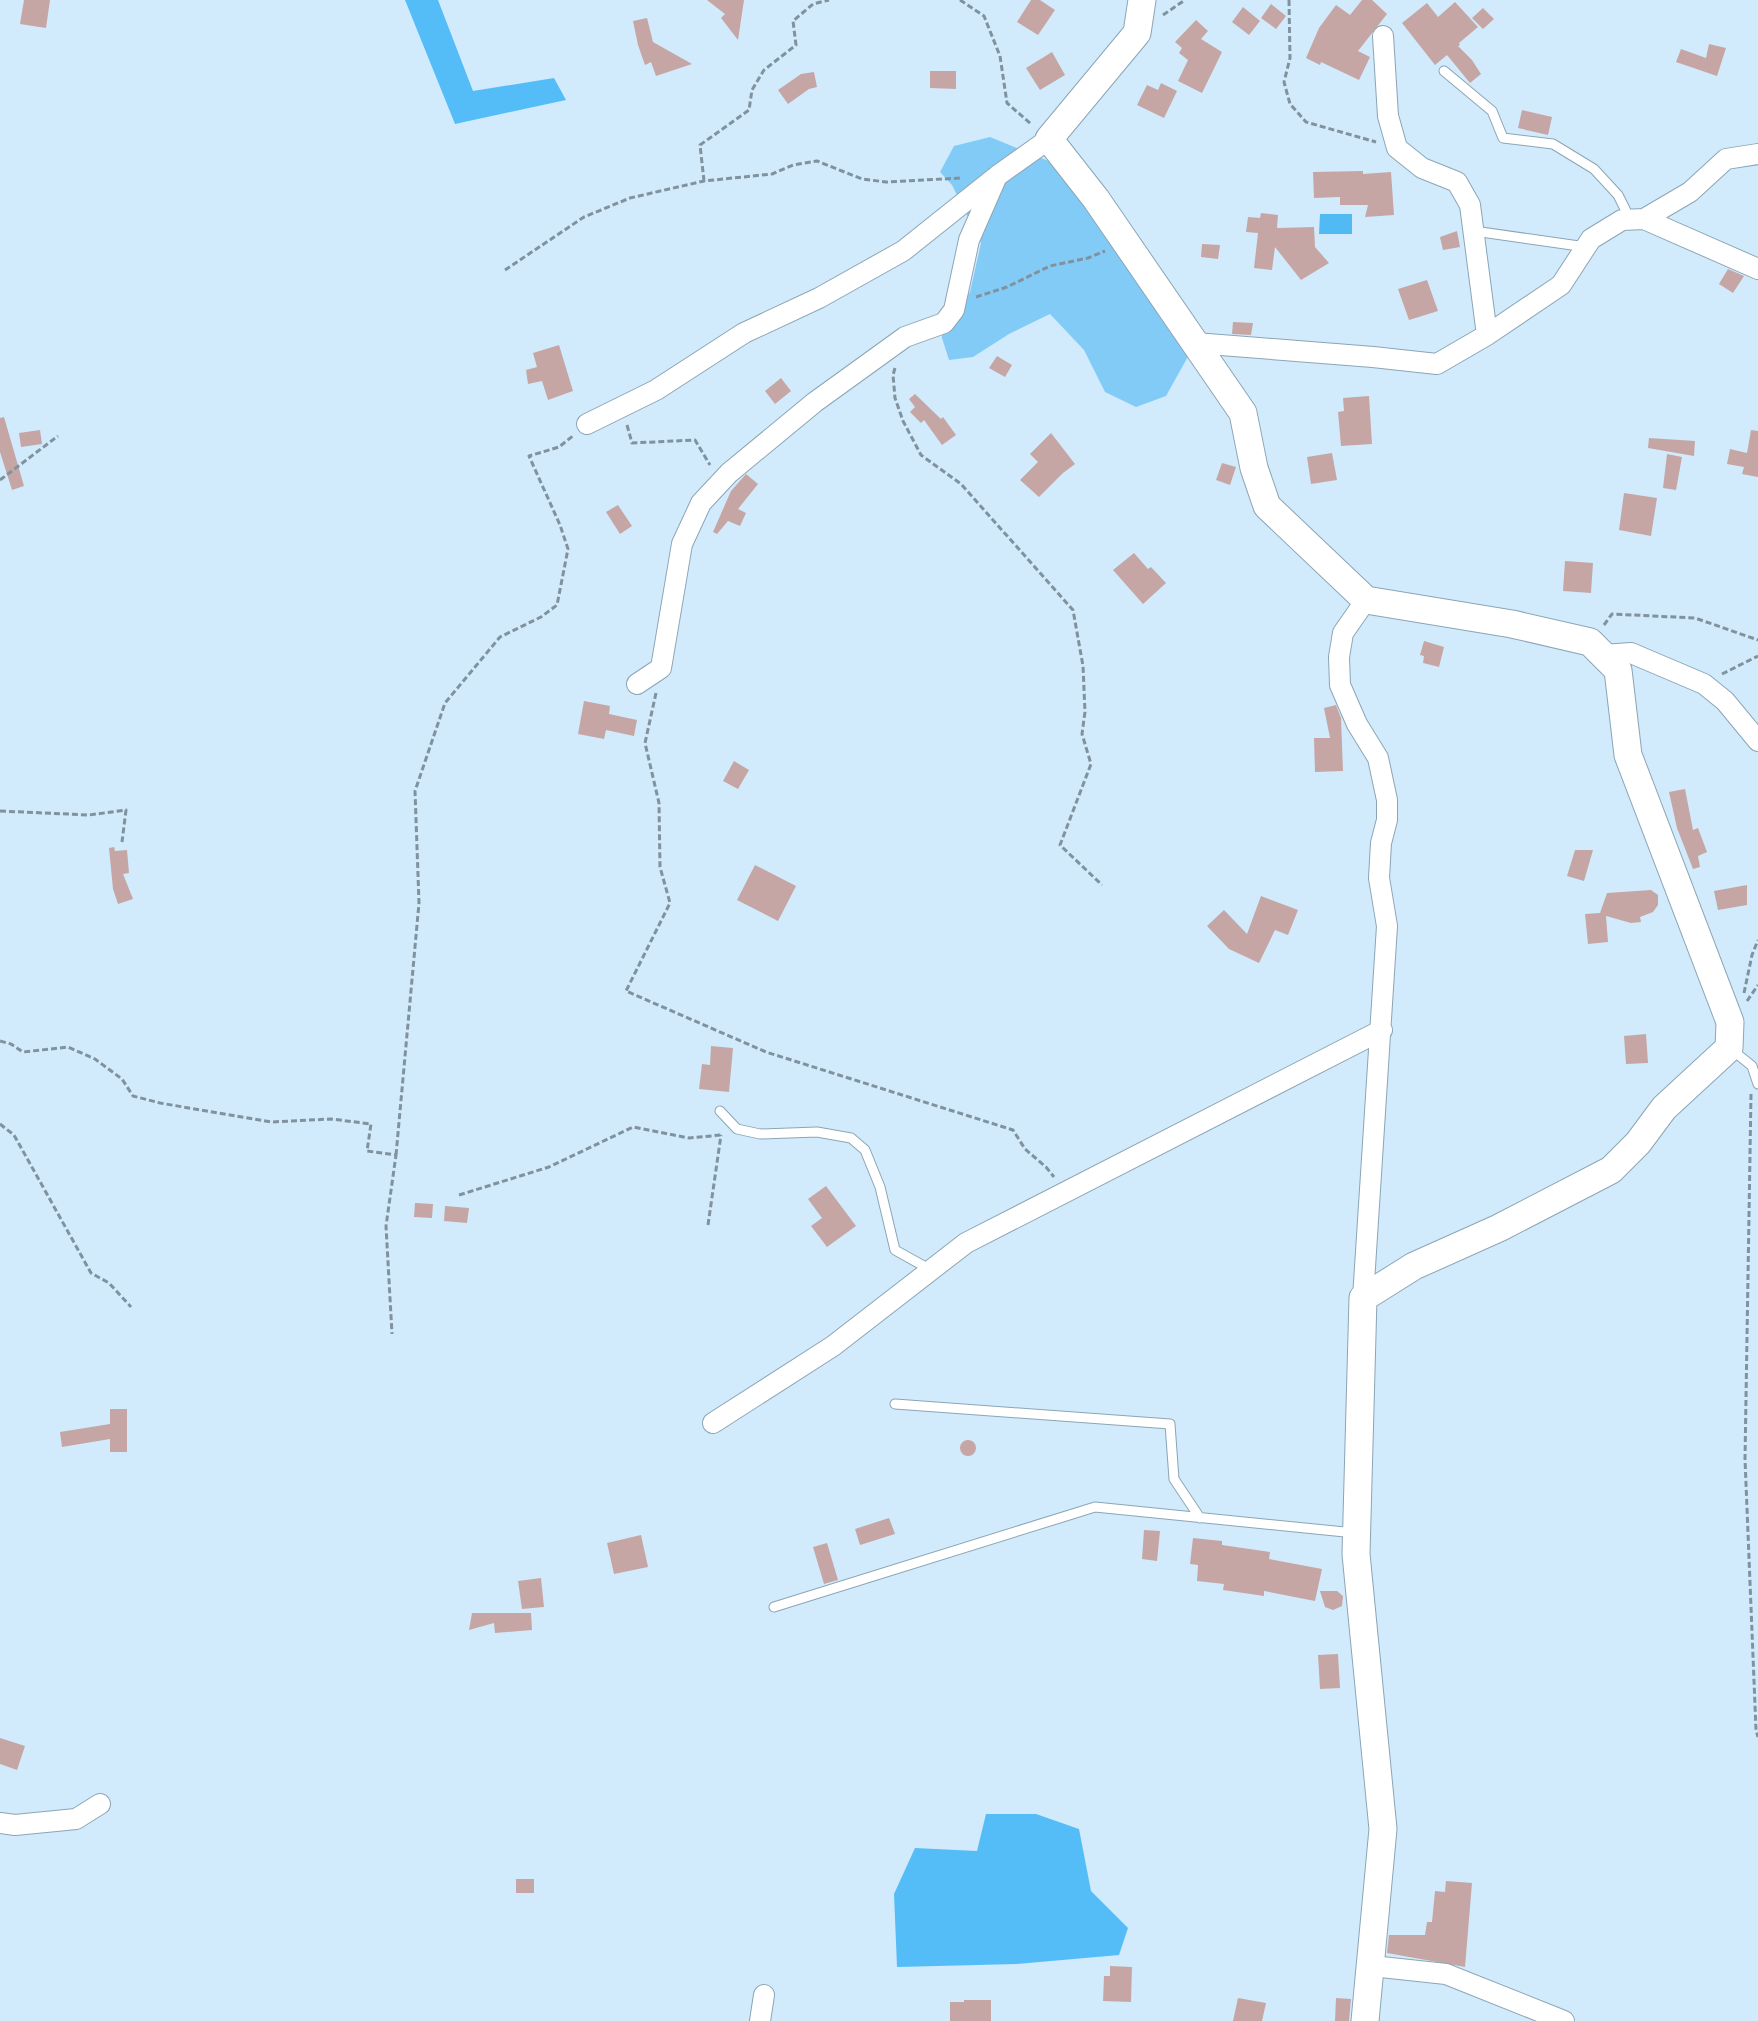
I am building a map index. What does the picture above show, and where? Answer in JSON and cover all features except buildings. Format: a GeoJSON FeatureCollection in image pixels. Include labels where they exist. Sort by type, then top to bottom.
{"type":"FeatureCollection","features":[{"type":"Feature","properties":{"kind":"street"},"geometry":{"type":"LineString","coordinates":[[587,424],[656,390],[744,333],[819,298],[903,251],[997,176],[1049,139],[1137,33],[1142,0]]}},
{"type":"Feature","properties":{"kind":"street"},"geometry":{"type":"LineString","coordinates":[[1383,36],[1388,116],[1397,148],[1422,168],[1457,182],[1470,204],[1487,335]]}},
{"type":"Feature","properties":{"kind":"street"},"geometry":{"type":"LineString","coordinates":[[1049,139],[1096,199],[1243,413],[1254,468],[1267,506],[1366,600],[1512,624],[1597,649],[1631,653],[1704,684],[1725,701],[1758,741]]}},
{"type":"Feature","properties":{"kind":"street"},"geometry":{"type":"LineString","coordinates":[[1195,343],[1437,364],[1487,335],[1560,285],[1591,239],[1622,220],[1637,219],[1690,192],[1726,159],[1758,154]]}},
{"type":"Feature","properties":{"kind":"street"},"geometry":{"type":"LineString","coordinates":[[637,684],[661,668],[682,544],[701,503],[729,472],[815,402],[905,337],[944,323],[954,310],[969,240],[997,176]]}},
{"type":"Feature","properties":{"kind":"street"},"geometry":{"type":"LineString","coordinates":[[1637,219],[1758,269]]}},
{"type":"Feature","properties":{"kind":"street"},"geometry":{"type":"LineString","coordinates":[[1365,2021],[1372,1966],[1383,1829],[1356,1554],[1363,1298],[1387,926],[1379,878],[1381,843],[1387,820],[1387,800],[1378,758],[1357,724],[1340,685],[1339,657],[1343,633],[1366,600]]}},
{"type":"Feature","properties":{"kind":"street"},"geometry":{"type":"LineString","coordinates":[[1363,1298],[1414,1266],[1499,1228],[1611,1170],[1638,1143],[1664,1108],[1729,1048],[1730,1022],[1628,755],[1618,670],[1597,649]]}},
{"type":"Feature","properties":{"kind":"street"},"geometry":{"type":"LineString","coordinates":[[713,1423],[834,1346],[966,1244],[1382,1030]]}},
{"type":"Feature","properties":{"kind":"street"},"geometry":{"type":"LineString","coordinates":[[0,1823],[15,1825],[76,1819],[100,1804]]}},
{"type":"Feature","properties":{"kind":"street"},"geometry":{"type":"LineString","coordinates":[[1372,1966],[1446,1974],[1564,2021]]}},
{"type":"Feature","properties":{"kind":"street"},"geometry":{"type":"LineString","coordinates":[[760,2021],[764,1995]]}},
{"type":"Feature","properties":{"kind":"lane"},"geometry":{"type":"LineString","coordinates":[[1444,71],[1492,111],[1503,138],[1553,144],[1594,169],[1637,219]]}},
{"type":"Feature","properties":{"kind":"lane"},"geometry":{"type":"LineString","coordinates":[[1474,231],[1586,248]]}},
{"type":"Feature","properties":{"kind":"lane"},"geometry":{"type":"LineString","coordinates":[[1729,1048],[1752,1066],[1758,1084]]}},
{"type":"Feature","properties":{"kind":"lane"},"geometry":{"type":"LineString","coordinates":[[720,1111],[737,1129],[760,1134],[817,1132],[851,1138],[866,1150],[880,1187],[895,1250],[932,1270]]}},
{"type":"Feature","properties":{"kind":"lane"},"geometry":{"type":"LineString","coordinates":[[895,1404],[1170,1424],[1174,1479],[1200,1518]]}},
{"type":"Feature","properties":{"kind":"lane"},"geometry":{"type":"LineString","coordinates":[[774,1607],[1095,1507],[1358,1533]]}},
{"type":"Feature","properties":{"kind":"path"},"geometry":{"type":"LineString","coordinates":[[704,181],[700,145],[748,110],[752,90],[764,70],[796,45],[794,21],[813,4],[829,0]]}},
{"type":"Feature","properties":{"kind":"path"},"geometry":{"type":"LineString","coordinates":[[960,0],[984,16],[1000,56],[1007,103],[1049,139]]}},
{"type":"Feature","properties":{"kind":"path"},"geometry":{"type":"LineString","coordinates":[[1289,0],[1290,58],[1284,82],[1290,104],[1306,122],[1397,148]]}},
{"type":"Feature","properties":{"kind":"path"},"geometry":{"type":"LineString","coordinates":[[505,270],[584,217],[630,198],[704,181],[772,174],[794,165],[817,161],[862,179],[886,182],[964,178]]}},
{"type":"Feature","properties":{"kind":"path"},"geometry":{"type":"LineString","coordinates":[[956,304],[1007,287],[1050,266],[1088,258],[1126,243]]}},
{"type":"Feature","properties":{"kind":"path"},"geometry":{"type":"LineString","coordinates":[[905,337],[893,375],[895,398],[903,421],[921,455],[961,484],[1073,610],[1083,666],[1085,712],[1082,734],[1091,764],[1060,845],[1102,885]]}},
{"type":"Feature","properties":{"kind":"path"},"geometry":{"type":"LineString","coordinates":[[619,409],[624,416],[632,443],[695,440],[721,482]]}},
{"type":"Feature","properties":{"kind":"path"},"geometry":{"type":"LineString","coordinates":[[392,1334],[386,1226],[396,1155],[419,903],[415,790],[446,703],[500,637],[541,617],[557,605],[568,549],[560,525],[529,456],[559,447],[587,424]]}},
{"type":"Feature","properties":{"kind":"path"},"geometry":{"type":"LineString","coordinates":[[0,480],[58,436]]}},
{"type":"Feature","properties":{"kind":"path"},"geometry":{"type":"LineString","coordinates":[[1597,649],[1612,614],[1695,618],[1758,640]]}},
{"type":"Feature","properties":{"kind":"path"},"geometry":{"type":"LineString","coordinates":[[1704,684],[1758,656]]}},
{"type":"Feature","properties":{"kind":"path"},"geometry":{"type":"LineString","coordinates":[[661,668],[645,743],[659,803],[660,867],[670,903],[626,992],[766,1052],[1013,1130],[1025,1149],[1046,1167],[1066,1192]]}},
{"type":"Feature","properties":{"kind":"path"},"geometry":{"type":"LineString","coordinates":[[0,811],[89,815],[126,810],[122,842]]}},
{"type":"Feature","properties":{"kind":"path"},"geometry":{"type":"LineString","coordinates":[[1743,998],[1752,956],[1758,940]]}},
{"type":"Feature","properties":{"kind":"path"},"geometry":{"type":"LineString","coordinates":[[0,1041],[11,1044],[23,1052],[68,1047],[95,1059],[122,1078],[133,1096],[160,1103],[271,1122],[331,1119],[371,1124],[367,1152],[396,1155]]}},
{"type":"Feature","properties":{"kind":"path"},"geometry":{"type":"LineString","coordinates":[[1752,1066],[1745,1460],[1758,1737]]}},
{"type":"Feature","properties":{"kind":"path"},"geometry":{"type":"LineString","coordinates":[[708,1225],[721,1135],[728,1119]]}},
{"type":"Feature","properties":{"kind":"path"},"geometry":{"type":"LineString","coordinates":[[0,1124],[14,1135],[91,1272],[109,1283],[131,1307]]}},
{"type":"Feature","properties":{"kind":"path"},"geometry":{"type":"LineString","coordinates":[[459,1195],[549,1167],[633,1127],[689,1138],[721,1135]]}},
{"type":"Feature","properties":{"kind":"shaded area"},"geometry":{"type":"Polygon","coordinates":[[[405,0],[438,0],[473,91],[554,78],[566,100],[455,124],[405,0]]]}},
{"type":"Feature","properties":{"kind":"shaded area"},"geometry":{"type":"Polygon","coordinates":[[[990,137],[1056,164],[1190,353],[1166,396],[1136,407],[1105,392],[1084,350],[1050,314],[1009,334],[973,357],[949,360],[942,333],[970,292],[981,243],[952,185],[940,172],[954,146],[990,137]]]}},
{"type":"Feature","properties":{"kind":"shaded area"},"geometry":{"type":"Polygon","coordinates":[[[1320,214],[1352,214],[1352,234],[1319,234],[1320,214]]]}},
{"type":"Feature","properties":{"kind":"shaded area"},"geometry":{"type":"Polygon","coordinates":[[[986,1814],[1036,1814],[1079,1829],[1091,1891],[1128,1928],[1119,1955],[1017,1964],[897,1967],[894,1894],[915,1848],[977,1851],[986,1814]]]}}]}
